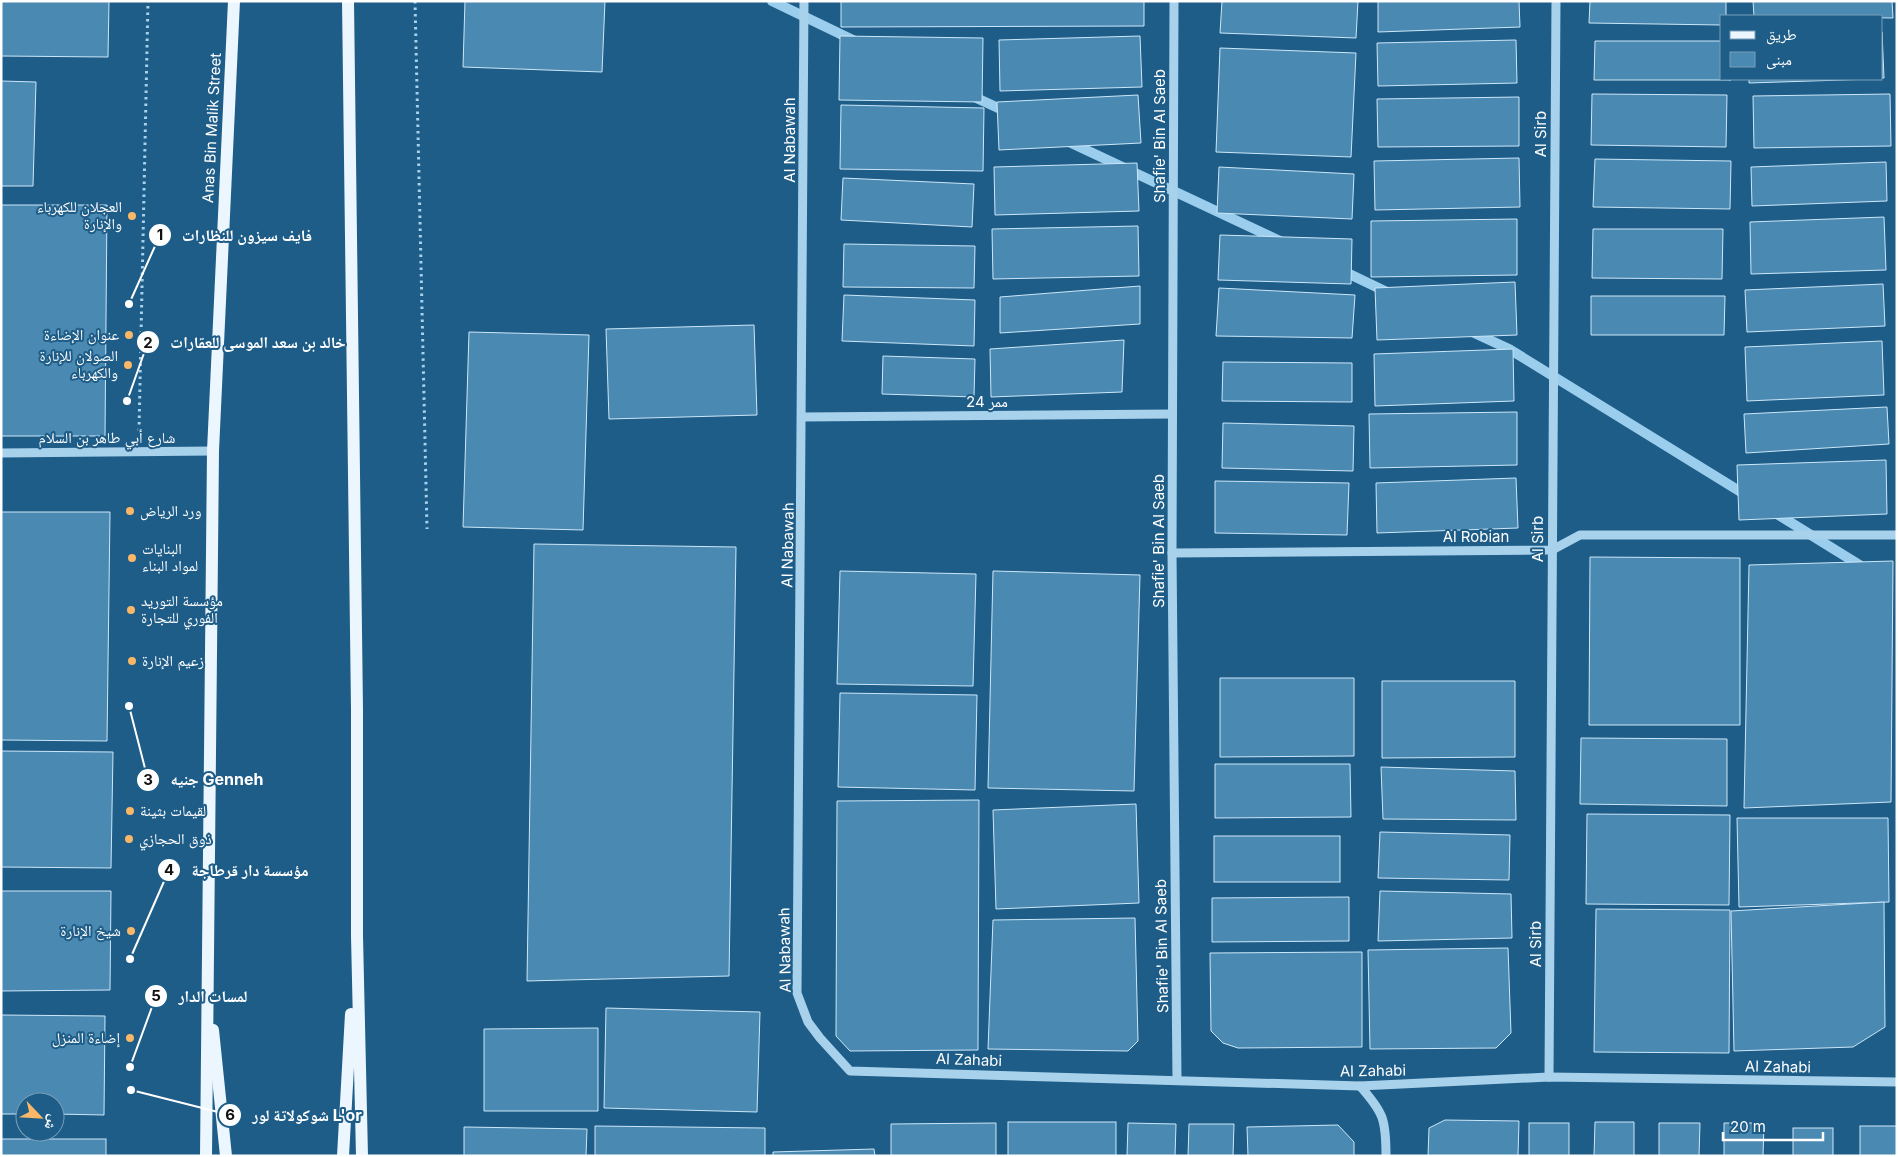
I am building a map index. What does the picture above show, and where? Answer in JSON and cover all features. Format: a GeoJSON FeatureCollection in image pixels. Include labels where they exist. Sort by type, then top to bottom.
{"type":"FeatureCollection","features":[{"type":"Feature","properties":{"kind":"main road","name":"Anas Bin Malik Street"},"geometry":{"type":"LineString","coordinates":[[206,1156],[206,968],[213,451],[234,1]]}},
{"type":"Feature","properties":{"kind":"main road"},"geometry":{"type":"LineString","coordinates":[[348,1],[357,710],[357,936],[362,1156]]}},
{"type":"Feature","properties":{"kind":"main road"},"geometry":{"type":"LineString","coordinates":[[343,1156],[357,936]]}},
{"type":"Feature","properties":{"kind":"main road"},"geometry":{"type":"LineString","coordinates":[[206,968],[226,1156]]}},
{"type":"Feature","properties":{"kind":"street","name":"Al Nabawah"},"geometry":{"type":"LineString","coordinates":[[804,1],[803,417],[797,993],[808,1022],[820,1038],[850,1070]]}},
{"type":"Feature","properties":{"kind":"street","name":"Shafie' Bin Al Saeb"},"geometry":{"type":"LineString","coordinates":[[1174,1],[1172,554],[1177,1080]]}},
{"type":"Feature","properties":{"kind":"street","name":"Al Sirb"},"geometry":{"type":"LineString","coordinates":[[1549,1077],[1556,1]]}},
{"type":"Feature","properties":{"kind":"street","name":"ممر 24"},"geometry":{"type":"LineString","coordinates":[[803,417],[1172,414]]}},
{"type":"Feature","properties":{"kind":"street","name":"شارع أبي طاهر بن السلام"},"geometry":{"type":"LineString","coordinates":[[1,453],[213,451]]}},
{"type":"Feature","properties":{"kind":"street","name":"Al Robian"},"geometry":{"type":"LineString","coordinates":[[1172,554],[1552,550],[1580,535],[1897,535]]}},
{"type":"Feature","properties":{"kind":"street","name":"Al Zahabi"},"geometry":{"type":"LineString","coordinates":[[850,1070],[1360,1086],[1549,1077],[1897,1082]]}},
{"type":"Feature","properties":{"kind":"street"},"geometry":{"type":"LineString","coordinates":[[1360,1086],[1376,1104],[1386,1124],[1386,1156]]}},
{"type":"Feature","properties":{"kind":"path"},"geometry":{"type":"LineString","coordinates":[[138,453],[148,1]]}},
{"type":"Feature","properties":{"kind":"path"},"geometry":{"type":"LineString","coordinates":[[415,1],[427,529]]}},
{"type":"Feature","properties":{"kind":"building"},"geometry":{"type":"Polygon","coordinates":[[[1,1],[109,1],[108,57],[1,56],[1,1]]]}},
{"type":"Feature","properties":{"kind":"building"},"geometry":{"type":"Polygon","coordinates":[[[465,1],[605,1],[602,72],[463,67],[465,1]]]}},
{"type":"Feature","properties":{"kind":"building"},"geometry":{"type":"Polygon","coordinates":[[[841,1],[1144,1],[1144,26],[841,27],[841,1]]]}},
{"type":"Feature","properties":{"kind":"building"},"geometry":{"type":"Polygon","coordinates":[[[1222,1],[1358,1],[1356,38],[1220,33],[1222,1]]]}},
{"type":"Feature","properties":{"kind":"building"},"geometry":{"type":"Polygon","coordinates":[[[1378,1],[1519,1],[1520,27],[1378,32],[1378,1]]]}},
{"type":"Feature","properties":{"kind":"building"},"geometry":{"type":"Polygon","coordinates":[[[1590,1],[1726,1],[1726,15],[1720,15],[1720,25],[1589,23],[1590,1]]]}},
{"type":"Feature","properties":{"kind":"building"},"geometry":{"type":"Polygon","coordinates":[[[1753,1],[1892,1],[1893,18],[1883,18],[1883,15],[1754,15],[1753,1]]]}},
{"type":"Feature","properties":{"kind":"building"},"geometry":{"type":"Polygon","coordinates":[[[840,36],[983,38],[982,102],[839,100],[840,36]]]}},
{"type":"Feature","properties":{"kind":"building"},"geometry":{"type":"Polygon","coordinates":[[[1140,36],[1142,87],[1000,91],[999,40],[1140,36]]]}},
{"type":"Feature","properties":{"kind":"building"},"geometry":{"type":"Polygon","coordinates":[[[1516,40],[1517,83],[1378,86],[1377,43],[1516,40]]]}},
{"type":"Feature","properties":{"kind":"building"},"geometry":{"type":"Polygon","coordinates":[[[1595,41],[1720,41],[1720,80],[1594,80],[1595,41]]]}},
{"type":"Feature","properties":{"kind":"building"},"geometry":{"type":"Polygon","coordinates":[[[1220,48],[1356,53],[1351,157],[1216,152],[1220,48]]]}},
{"type":"Feature","properties":{"kind":"building"},"geometry":{"type":"Polygon","coordinates":[[[1749,80],[1842,80],[1749,83],[1749,80]]]}},
{"type":"Feature","properties":{"kind":"building"},"geometry":{"type":"Polygon","coordinates":[[[1,81],[36,82],[33,186],[1,186],[1,81]]]}},
{"type":"Feature","properties":{"kind":"building"},"geometry":{"type":"Polygon","coordinates":[[[1592,94],[1727,95],[1726,147],[1591,145],[1592,94]]]}},
{"type":"Feature","properties":{"kind":"building"},"geometry":{"type":"Polygon","coordinates":[[[1890,94],[1891,146],[1754,148],[1753,96],[1890,94]]]}},
{"type":"Feature","properties":{"kind":"building"},"geometry":{"type":"Polygon","coordinates":[[[1138,95],[1141,143],[999,150],[997,102],[1138,95]]]}},
{"type":"Feature","properties":{"kind":"building"},"geometry":{"type":"Polygon","coordinates":[[[1519,97],[1519,146],[1378,147],[1377,99],[1519,97]]]}},
{"type":"Feature","properties":{"kind":"building"},"geometry":{"type":"Polygon","coordinates":[[[841,105],[984,108],[983,171],[840,169],[841,105]]]}},
{"type":"Feature","properties":{"kind":"building"},"geometry":{"type":"Polygon","coordinates":[[[1519,158],[1520,207],[1375,210],[1374,161],[1519,158]]]}},
{"type":"Feature","properties":{"kind":"building"},"geometry":{"type":"Polygon","coordinates":[[[1595,159],[1731,161],[1730,209],[1593,207],[1595,159]]]}},
{"type":"Feature","properties":{"kind":"building"},"geometry":{"type":"Polygon","coordinates":[[[1886,162],[1887,201],[1752,206],[1751,167],[1886,162]]]}},
{"type":"Feature","properties":{"kind":"building"},"geometry":{"type":"Polygon","coordinates":[[[1137,163],[1139,211],[995,215],[994,167],[1137,163]]]}},
{"type":"Feature","properties":{"kind":"building"},"geometry":{"type":"Polygon","coordinates":[[[1219,167],[1354,174],[1352,219],[1217,213],[1219,167]]]}},
{"type":"Feature","properties":{"kind":"building"},"geometry":{"type":"Polygon","coordinates":[[[843,178],[974,184],[972,227],[841,220],[843,178]]]}},
{"type":"Feature","properties":{"kind":"building"},"geometry":{"type":"Polygon","coordinates":[[[1,205],[107,205],[105,436],[1,436],[1,205]]]}},
{"type":"Feature","properties":{"kind":"building"},"geometry":{"type":"Polygon","coordinates":[[[1884,217],[1886,270],[1751,274],[1750,222],[1884,217]]]}},
{"type":"Feature","properties":{"kind":"building"},"geometry":{"type":"Polygon","coordinates":[[[1517,219],[1517,275],[1371,277],[1371,221],[1517,219]]]}},
{"type":"Feature","properties":{"kind":"building"},"geometry":{"type":"Polygon","coordinates":[[[1138,226],[1139,276],[993,279],[992,229],[1138,226]]]}},
{"type":"Feature","properties":{"kind":"building"},"geometry":{"type":"Polygon","coordinates":[[[1593,229],[1723,229],[1722,279],[1592,278],[1593,229]]]}},
{"type":"Feature","properties":{"kind":"building"},"geometry":{"type":"Polygon","coordinates":[[[1220,235],[1352,239],[1351,284],[1218,280],[1220,235]]]}},
{"type":"Feature","properties":{"kind":"building"},"geometry":{"type":"Polygon","coordinates":[[[844,244],[975,246],[974,288],[843,287],[844,244]]]}},
{"type":"Feature","properties":{"kind":"building"},"geometry":{"type":"Polygon","coordinates":[[[1515,282],[1517,335],[1377,340],[1375,288],[1515,282]]]}},
{"type":"Feature","properties":{"kind":"building"},"geometry":{"type":"Polygon","coordinates":[[[1883,284],[1885,326],[1747,332],[1745,290],[1883,284]]]}},
{"type":"Feature","properties":{"kind":"building"},"geometry":{"type":"Polygon","coordinates":[[[1140,286],[1140,324],[1000,333],[1000,297],[1140,286]]]}},
{"type":"Feature","properties":{"kind":"building"},"geometry":{"type":"Polygon","coordinates":[[[1219,288],[1355,295],[1352,338],[1216,336],[1219,288]]]}},
{"type":"Feature","properties":{"kind":"building"},"geometry":{"type":"Polygon","coordinates":[[[844,295],[975,300],[974,346],[842,341],[844,295]]]}},
{"type":"Feature","properties":{"kind":"building"},"geometry":{"type":"Polygon","coordinates":[[[1591,296],[1725,296],[1724,335],[1591,335],[1591,296]]]}},
{"type":"Feature","properties":{"kind":"building"},"geometry":{"type":"Polygon","coordinates":[[[754,325],[757,415],[609,419],[606,329],[754,325]]]}},
{"type":"Feature","properties":{"kind":"building"},"geometry":{"type":"Polygon","coordinates":[[[469,332],[589,335],[583,530],[463,527],[469,332]]]}},
{"type":"Feature","properties":{"kind":"building"},"geometry":{"type":"Polygon","coordinates":[[[1124,340],[1122,392],[991,397],[990,349],[1124,340]]]}},
{"type":"Feature","properties":{"kind":"building"},"geometry":{"type":"Polygon","coordinates":[[[1882,341],[1884,395],[1747,401],[1745,347],[1882,341]]]}},
{"type":"Feature","properties":{"kind":"building"},"geometry":{"type":"Polygon","coordinates":[[[1513,349],[1514,401],[1375,406],[1374,354],[1513,349]]]}},
{"type":"Feature","properties":{"kind":"building"},"geometry":{"type":"Polygon","coordinates":[[[883,356],[975,359],[974,397],[882,394],[883,356]]]}},
{"type":"Feature","properties":{"kind":"building"},"geometry":{"type":"Polygon","coordinates":[[[1223,362],[1352,363],[1352,402],[1222,401],[1223,362]]]}},
{"type":"Feature","properties":{"kind":"building"},"geometry":{"type":"Polygon","coordinates":[[[1887,407],[1889,444],[1746,453],[1744,414],[1887,407]]]}},
{"type":"Feature","properties":{"kind":"building"},"geometry":{"type":"Polygon","coordinates":[[[1517,412],[1517,465],[1370,468],[1369,414],[1517,412]]]}},
{"type":"Feature","properties":{"kind":"building"},"geometry":{"type":"Polygon","coordinates":[[[1223,423],[1354,426],[1353,471],[1222,468],[1223,423]]]}},
{"type":"Feature","properties":{"kind":"building"},"geometry":{"type":"Polygon","coordinates":[[[1886,460],[1887,514],[1739,520],[1737,465],[1886,460]]]}},
{"type":"Feature","properties":{"kind":"building"},"geometry":{"type":"Polygon","coordinates":[[[1516,478],[1518,528],[1377,533],[1376,483],[1516,478]]]}},
{"type":"Feature","properties":{"kind":"building"},"geometry":{"type":"Polygon","coordinates":[[[1215,481],[1349,483],[1347,535],[1215,533],[1215,481]]]}},
{"type":"Feature","properties":{"kind":"building"},"geometry":{"type":"Polygon","coordinates":[[[1,512],[110,512],[107,741],[1,740],[1,512]]]}},
{"type":"Feature","properties":{"kind":"building"},"geometry":{"type":"Polygon","coordinates":[[[534,544],[736,547],[729,976],[527,981],[534,544]]]}},
{"type":"Feature","properties":{"kind":"building"},"geometry":{"type":"Polygon","coordinates":[[[1590,557],[1740,558],[1740,725],[1589,725],[1590,557]]]}},
{"type":"Feature","properties":{"kind":"building"},"geometry":{"type":"Polygon","coordinates":[[[1893,561],[1891,802],[1744,808],[1749,565],[1893,561]]]}},
{"type":"Feature","properties":{"kind":"building"},"geometry":{"type":"Polygon","coordinates":[[[840,571],[976,574],[973,686],[837,684],[840,571]]]}},
{"type":"Feature","properties":{"kind":"building"},"geometry":{"type":"Polygon","coordinates":[[[993,571],[1140,575],[1134,791],[988,788],[993,571]]]}},
{"type":"Feature","properties":{"kind":"building"},"geometry":{"type":"Polygon","coordinates":[[[1220,678],[1354,678],[1354,756],[1220,757],[1220,678]]]}},
{"type":"Feature","properties":{"kind":"building"},"geometry":{"type":"Polygon","coordinates":[[[1382,681],[1515,681],[1515,757],[1382,758],[1382,681]]]}},
{"type":"Feature","properties":{"kind":"building"},"geometry":{"type":"Polygon","coordinates":[[[840,693],[977,695],[975,790],[838,787],[840,693]]]}},
{"type":"Feature","properties":{"kind":"building"},"geometry":{"type":"Polygon","coordinates":[[[1581,738],[1727,739],[1727,806],[1580,804],[1581,738]]]}},
{"type":"Feature","properties":{"kind":"building"},"geometry":{"type":"Polygon","coordinates":[[[1,751],[113,752],[111,868],[1,867],[1,751]]]}},
{"type":"Feature","properties":{"kind":"building"},"geometry":{"type":"Polygon","coordinates":[[[1215,764],[1350,764],[1351,817],[1215,818],[1215,764]]]}},
{"type":"Feature","properties":{"kind":"building"},"geometry":{"type":"Polygon","coordinates":[[[1381,767],[1515,771],[1516,820],[1383,819],[1381,767]]]}},
{"type":"Feature","properties":{"kind":"building"},"geometry":{"type":"Polygon","coordinates":[[[979,800],[978,1050],[850,1051],[836,1036],[837,801],[979,800]]]}},
{"type":"Feature","properties":{"kind":"building"},"geometry":{"type":"Polygon","coordinates":[[[1136,804],[1139,903],[996,909],[993,810],[1136,804]]]}},
{"type":"Feature","properties":{"kind":"building"},"geometry":{"type":"Polygon","coordinates":[[[1587,814],[1730,815],[1729,905],[1586,904],[1587,814]]]}},
{"type":"Feature","properties":{"kind":"building"},"geometry":{"type":"Polygon","coordinates":[[[1737,818],[1888,818],[1889,902],[1739,907],[1737,818]]]}},
{"type":"Feature","properties":{"kind":"building"},"geometry":{"type":"Polygon","coordinates":[[[1380,832],[1510,835],[1509,880],[1378,878],[1380,832]]]}},
{"type":"Feature","properties":{"kind":"building"},"geometry":{"type":"Polygon","coordinates":[[[1214,836],[1340,836],[1340,882],[1214,882],[1214,836]]]}},
{"type":"Feature","properties":{"kind":"building"},"geometry":{"type":"Polygon","coordinates":[[[1,891],[111,891],[110,990],[1,991],[1,891]]]}},
{"type":"Feature","properties":{"kind":"building"},"geometry":{"type":"Polygon","coordinates":[[[1380,891],[1511,894],[1512,938],[1378,941],[1380,891]]]}},
{"type":"Feature","properties":{"kind":"building"},"geometry":{"type":"Polygon","coordinates":[[[1349,897],[1349,941],[1212,942],[1212,898],[1349,897]]]}},
{"type":"Feature","properties":{"kind":"building"},"geometry":{"type":"Polygon","coordinates":[[[1884,902],[1885,1027],[1853,1047],[1734,1051],[1731,911],[1884,902]]]}},
{"type":"Feature","properties":{"kind":"building"},"geometry":{"type":"Polygon","coordinates":[[[1596,909],[1730,910],[1729,1053],[1594,1052],[1596,909]]]}},
{"type":"Feature","properties":{"kind":"building"},"geometry":{"type":"Polygon","coordinates":[[[1135,918],[1138,1041],[1128,1051],[988,1049],[993,920],[1135,918]]]}},
{"type":"Feature","properties":{"kind":"building"},"geometry":{"type":"Polygon","coordinates":[[[1508,948],[1511,1033],[1496,1048],[1370,1049],[1368,950],[1508,948]]]}},
{"type":"Feature","properties":{"kind":"building"},"geometry":{"type":"Polygon","coordinates":[[[1362,952],[1362,1047],[1238,1048],[1223,1043],[1211,1031],[1210,953],[1362,952]]]}},
{"type":"Feature","properties":{"kind":"building"},"geometry":{"type":"Polygon","coordinates":[[[606,1008],[760,1012],[757,1112],[604,1108],[606,1008]]]}},
{"type":"Feature","properties":{"kind":"building"},"geometry":{"type":"Polygon","coordinates":[[[1,1015],[105,1016],[104,1115],[65,1114],[65,1092],[15,1092],[15,1114],[1,1114],[1,1015]]]}},
{"type":"Feature","properties":{"kind":"building"},"geometry":{"type":"Polygon","coordinates":[[[598,1028],[598,1111],[484,1111],[484,1029],[598,1028]]]}},
{"type":"Feature","properties":{"kind":"building"},"geometry":{"type":"Polygon","coordinates":[[[1445,1120],[1519,1121],[1518,1156],[1428,1156],[1429,1128],[1445,1120]]]}},
{"type":"Feature","properties":{"kind":"building"},"geometry":{"type":"Polygon","coordinates":[[[1008,1122],[1116,1122],[1116,1156],[1008,1156],[1008,1122]]]}},
{"type":"Feature","properties":{"kind":"building"},"geometry":{"type":"Polygon","coordinates":[[[1595,1122],[1634,1122],[1634,1156],[1594,1156],[1595,1122]]]}},
{"type":"Feature","properties":{"kind":"building"},"geometry":{"type":"Polygon","coordinates":[[[996,1123],[996,1156],[891,1156],[891,1124],[996,1123]]]}},
{"type":"Feature","properties":{"kind":"building"},"geometry":{"type":"Polygon","coordinates":[[[1128,1123],[1176,1124],[1175,1156],[1127,1156],[1128,1123]]]}},
{"type":"Feature","properties":{"kind":"building"},"geometry":{"type":"Polygon","coordinates":[[[1529,1123],[1569,1123],[1569,1156],[1529,1156],[1529,1123]]]}},
{"type":"Feature","properties":{"kind":"building"},"geometry":{"type":"Polygon","coordinates":[[[1659,1123],[1700,1123],[1699,1156],[1659,1156],[1659,1123]]]}},
{"type":"Feature","properties":{"kind":"building"},"geometry":{"type":"Polygon","coordinates":[[[1724,1123],[1764,1123],[1763,1156],[1724,1156],[1724,1123]]]}},
{"type":"Feature","properties":{"kind":"building"},"geometry":{"type":"Polygon","coordinates":[[[1189,1124],[1234,1124],[1233,1156],[1188,1156],[1189,1124]]]}},
{"type":"Feature","properties":{"kind":"building"},"geometry":{"type":"Polygon","coordinates":[[[1338,1125],[1354,1142],[1354,1156],[1248,1156],[1247,1127],[1338,1125]]]}},
{"type":"Feature","properties":{"kind":"building"},"geometry":{"type":"Polygon","coordinates":[[[595,1126],[765,1128],[765,1156],[595,1156],[595,1126]]]}},
{"type":"Feature","properties":{"kind":"building"},"geometry":{"type":"Polygon","coordinates":[[[1860,1126],[1897,1126],[1897,1156],[1860,1156],[1860,1126]]]}},
{"type":"Feature","properties":{"kind":"building"},"geometry":{"type":"Polygon","coordinates":[[[464,1127],[587,1129],[586,1156],[464,1156],[464,1127]]]}},
{"type":"Feature","properties":{"kind":"building"},"geometry":{"type":"Polygon","coordinates":[[[1793,1128],[1833,1128],[1833,1156],[1793,1156],[1793,1128]]]}},
{"type":"Feature","properties":{"kind":"building"},"geometry":{"type":"Polygon","coordinates":[[[1,1139],[15,1139],[15,1142],[65,1142],[65,1139],[106,1139],[106,1156],[1,1156],[1,1139]]]}},
{"type":"Feature","properties":{"kind":"building"},"geometry":{"type":"Polygon","coordinates":[[[874,1149],[875,1156],[773,1156],[773,1152],[874,1149]]]}},
{"type":"Feature","properties":{"kind":"waterway"},"geometry":{"type":"LineString","coordinates":[[772,1],[857,42]]}},
{"type":"Feature","properties":{"kind":"waterway"},"geometry":{"type":"LineString","coordinates":[[970,95],[1009,113]]}},
{"type":"Feature","properties":{"kind":"waterway"},"geometry":{"type":"LineString","coordinates":[[1067,141],[1282,242]]}},
{"type":"Feature","properties":{"kind":"waterway"},"geometry":{"type":"LineString","coordinates":[[1341,270],[1391,294]]}},
{"type":"Feature","properties":{"kind":"waterway"},"geometry":{"type":"LineString","coordinates":[[1470,331],[1509,349],[1749,497]]}},
{"type":"Feature","properties":{"kind":"waterway"},"geometry":{"type":"LineString","coordinates":[[1772,511],[1866,569]]}},
{"type":"Feature","properties":{"kind":"place","name":"العجلان للكهرباء والإنارة"},"geometry":{"type":"Point","coordinates":[132,216]}},
{"type":"Feature","properties":{"kind":"place","name":"فايف سيزون للنظارات"},"geometry":{"type":"Point","coordinates":[129,304]}},
{"type":"Feature","properties":{"kind":"place","name":"عنوان الإضاءة"},"geometry":{"type":"Point","coordinates":[129,335]}},
{"type":"Feature","properties":{"kind":"place","name":"الصولان للإنارة والكهرباء"},"geometry":{"type":"Point","coordinates":[128,365]}},
{"type":"Feature","properties":{"kind":"place","name":"خالد بن سعد الموسى للعقارات"},"geometry":{"type":"Point","coordinates":[127,401]}},
{"type":"Feature","properties":{"kind":"place","name":"ورد الرياض"},"geometry":{"type":"Point","coordinates":[130,511]}},
{"type":"Feature","properties":{"kind":"place","name":"البنايات لمواد البناء"},"geometry":{"type":"Point","coordinates":[132,558]}},
{"type":"Feature","properties":{"kind":"place","name":"مؤسسة التوريد الفوري للتجارة"},"geometry":{"type":"Point","coordinates":[131,610]}},
{"type":"Feature","properties":{"kind":"place","name":"زعيم الإنارة"},"geometry":{"type":"Point","coordinates":[132,661]}},
{"type":"Feature","properties":{"kind":"place","name":"جنيه Genneh"},"geometry":{"type":"Point","coordinates":[129,706]}},
{"type":"Feature","properties":{"kind":"place","name":"لقيمات بثينة"},"geometry":{"type":"Point","coordinates":[130,811]}},
{"type":"Feature","properties":{"kind":"place","name":"ذوق الحجازي"},"geometry":{"type":"Point","coordinates":[129,839]}},
{"type":"Feature","properties":{"kind":"place","name":"شيخ الإنارة"},"geometry":{"type":"Point","coordinates":[131,931]}},
{"type":"Feature","properties":{"kind":"place","name":"مؤسسة دار قرطاجة"},"geometry":{"type":"Point","coordinates":[130,959]}},
{"type":"Feature","properties":{"kind":"place","name":"إضاءة المنزل"},"geometry":{"type":"Point","coordinates":[130,1038]}},
{"type":"Feature","properties":{"kind":"place","name":"لمسات الدار"},"geometry":{"type":"Point","coordinates":[130,1067]}},
{"type":"Feature","properties":{"kind":"place","name":"شوكولاتة لور L'or"},"geometry":{"type":"Point","coordinates":[131,1090]}}]}
